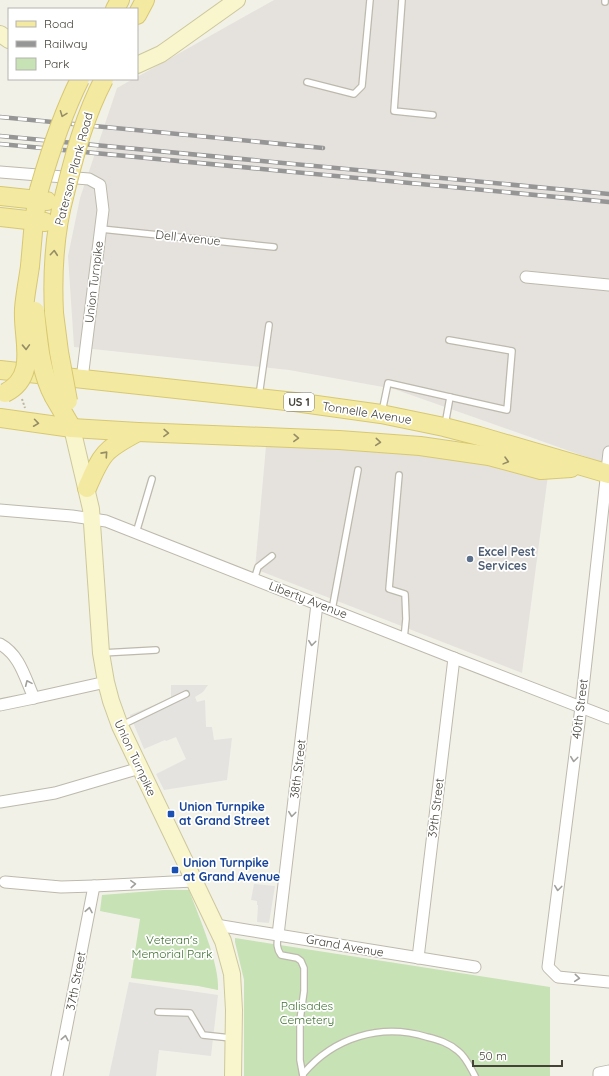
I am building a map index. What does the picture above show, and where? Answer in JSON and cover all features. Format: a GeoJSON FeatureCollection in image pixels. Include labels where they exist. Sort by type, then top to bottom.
{"type":"FeatureCollection","features":[{"type":"Feature","properties":{"kind":"main road"},"geometry":{"type":"LineString","coordinates":[[138,13],[145,0]]}},
{"type":"Feature","properties":{"kind":"main road"},"geometry":{"type":"LineString","coordinates":[[138,64],[171,47],[237,0]]}},
{"type":"Feature","properties":{"kind":"main road","name":"Paterson Plank Road"},"geometry":{"type":"LineString","coordinates":[[9,394],[21,380],[25,367],[26,348],[24,310],[38,195],[57,131],[65,109],[80,80]]}},
{"type":"Feature","properties":{"kind":"main road","name":"Paterson Plank Road"},"geometry":{"type":"LineString","coordinates":[[72,428],[61,399],[59,352],[54,313],[52,283],[57,224],[82,131],[93,100],[103,80]]}},
{"type":"Feature","properties":{"kind":"main road"},"geometry":{"type":"LineString","coordinates":[[0,196],[38,195],[63,198]]}},
{"type":"Feature","properties":{"kind":"main road"},"geometry":{"type":"LineString","coordinates":[[0,217],[57,224]]}},
{"type":"Feature","properties":{"kind":"main road","name":"Paterson Plank Road"},"geometry":{"type":"LineString","coordinates":[[30,266],[47,385],[61,399]]}},
{"type":"Feature","properties":{"kind":"main road","name":"Tonnelle Avenue"},"geometry":{"type":"LineString","coordinates":[[2,369],[258,398],[381,414],[444,427],[608,474]]}},
{"type":"Feature","properties":{"kind":"main road"},"geometry":{"type":"LineString","coordinates":[[0,418],[72,428],[368,441],[469,452],[541,470],[585,467]]}},
{"type":"Feature","properties":{"kind":"main road","name":"Union Turnpike"},"geometry":{"type":"LineString","coordinates":[[72,428],[93,518],[102,653],[106,682],[120,726],[223,941],[232,974],[234,1010],[232,1076]]}},
{"type":"Feature","properties":{"kind":"main road"},"geometry":{"type":"LineString","coordinates":[[87,488],[105,453],[111,447],[138,432]]}},
{"type":"Feature","properties":{"kind":"street","name":"Union Turnpike"},"geometry":{"type":"LineString","coordinates":[[0,172],[88,179],[100,185],[104,210],[82,379]]}},
{"type":"Feature","properties":{"kind":"street"},"geometry":{"type":"LineString","coordinates":[[526,278],[609,285]]}},
{"type":"Feature","properties":{"kind":"street","name":"40th Street"},"geometry":{"type":"LineString","coordinates":[[609,452],[608,474],[581,707],[548,967],[558,977],[609,982]]}},
{"type":"Feature","properties":{"kind":"street","name":"Liberty Avenue"},"geometry":{"type":"LineString","coordinates":[[0,510],[93,518],[106,521],[609,718]]}},
{"type":"Feature","properties":{"kind":"street","name":"38th Street"},"geometry":{"type":"LineString","coordinates":[[278,935],[317,604]]}},
{"type":"Feature","properties":{"kind":"street"},"geometry":{"type":"LineString","coordinates":[[0,644],[10,650],[18,661],[34,698]]}},
{"type":"Feature","properties":{"kind":"street","name":"39th Street"},"geometry":{"type":"LineString","coordinates":[[418,958],[454,658]]}},
{"type":"Feature","properties":{"kind":"street"},"geometry":{"type":"LineString","coordinates":[[0,705],[106,682]]}},
{"type":"Feature","properties":{"kind":"street"},"geometry":{"type":"LineString","coordinates":[[0,802],[55,793],[140,768]]}},
{"type":"Feature","properties":{"kind":"street"},"geometry":{"type":"LineString","coordinates":[[5,882],[61,887],[194,881]]}},
{"type":"Feature","properties":{"kind":"street","name":"37th Street"},"geometry":{"type":"LineString","coordinates":[[57,1076],[94,886]]}},
{"type":"Feature","properties":{"kind":"street","name":"Grand Avenue"},"geometry":{"type":"LineString","coordinates":[[216,925],[475,967]]}},
{"type":"Feature","properties":{"kind":"street"},"geometry":{"type":"LineString","coordinates":[[599,1076],[599,1073],[609,1071]]}},
{"type":"Feature","properties":{"kind":"lane"},"geometry":{"type":"LineString","coordinates":[[307,82],[354,94],[362,86],[370,0]]}},
{"type":"Feature","properties":{"kind":"lane"},"geometry":{"type":"LineString","coordinates":[[402,0],[394,111],[433,114]]}},
{"type":"Feature","properties":{"kind":"lane","name":"Dell Avenue"},"geometry":{"type":"LineString","coordinates":[[101,229],[274,247]]}},
{"type":"Feature","properties":{"kind":"lane"},"geometry":{"type":"LineString","coordinates":[[258,398],[269,325]]}},
{"type":"Feature","properties":{"kind":"lane"},"geometry":{"type":"LineString","coordinates":[[381,414],[388,383],[506,410],[512,351],[449,340]]}},
{"type":"Feature","properties":{"kind":"lane"},"geometry":{"type":"LineString","coordinates":[[444,427],[450,397]]}},
{"type":"Feature","properties":{"kind":"lane"},"geometry":{"type":"LineString","coordinates":[[332,610],[358,470]]}},
{"type":"Feature","properties":{"kind":"lane"},"geometry":{"type":"LineString","coordinates":[[399,475],[389,589],[405,594],[406,619],[404,639]]}},
{"type":"Feature","properties":{"kind":"lane"},"geometry":{"type":"LineString","coordinates":[[136,533],[152,479]]}},
{"type":"Feature","properties":{"kind":"lane"},"geometry":{"type":"LineString","coordinates":[[254,580],[258,567],[272,556]]}},
{"type":"Feature","properties":{"kind":"lane"},"geometry":{"type":"LineString","coordinates":[[102,653],[156,650]]}},
{"type":"Feature","properties":{"kind":"lane"},"geometry":{"type":"LineString","coordinates":[[120,726],[186,694]]}},
{"type":"Feature","properties":{"kind":"lane"},"geometry":{"type":"LineString","coordinates":[[278,935],[278,951],[282,955],[298,958],[304,968],[304,991],[300,1020],[300,1060],[303,1075]]}},
{"type":"Feature","properties":{"kind":"lane"},"geometry":{"type":"LineString","coordinates":[[158,1012],[190,1013],[204,1035],[233,1038]]}},
{"type":"Feature","properties":{"kind":"lane"},"geometry":{"type":"LineString","coordinates":[[303,1075],[310,1066],[332,1048],[366,1034],[381,1032],[420,1035],[448,1044],[459,1051],[466,1059],[475,1076]]}},
{"type":"Feature","properties":{"kind":"path"},"geometry":{"type":"LineString","coordinates":[[9,394],[25,409]]}},
{"type":"Feature","properties":{"kind":"shaded area"},"geometry":{"type":"Polygon","coordinates":[[[274,0],[609,0],[609,465],[394,389],[289,370],[74,347],[68,256],[80,198],[117,88],[131,80],[138,80],[138,76],[274,0]]]}},
{"type":"Feature","properties":{"kind":"shaded area"},"geometry":{"type":"Polygon","coordinates":[[[381,442],[550,460],[522,673],[255,569],[266,446],[381,442]]]}},
{"type":"Feature","properties":{"kind":"shaded area"},"geometry":{"type":"Polygon","coordinates":[[[171,685],[208,685],[203,692],[195,697],[197,702],[205,700],[206,727],[212,727],[214,740],[232,738],[227,780],[164,790],[156,774],[186,759],[176,737],[144,749],[130,715],[171,698],[171,685]]]}},
{"type":"Feature","properties":{"kind":"shaded area"},"geometry":{"type":"Polygon","coordinates":[[[254,884],[275,886],[269,923],[257,922],[257,901],[251,900],[254,884]]]}},
{"type":"Feature","properties":{"kind":"shaded area"},"geometry":{"type":"Polygon","coordinates":[[[129,982],[218,995],[211,1056],[159,1050],[156,1076],[109,1076],[129,982]]]}},
{"type":"Feature","properties":{"kind":"green space","name":"Veteran's Memorial Park"},"geometry":{"type":"Polygon","coordinates":[[[164,890],[189,890],[203,926],[216,967],[218,990],[198,986],[131,978],[140,919],[100,911],[102,895],[164,890]]]}},
{"type":"Feature","properties":{"kind":"green space","name":"Palisades Cemetery"},"geometry":{"type":"Polygon","coordinates":[[[235,938],[550,987],[550,1076],[244,1076],[244,980],[235,938]]]}},
{"type":"Feature","properties":{"kind":"railway"},"geometry":{"type":"LineString","coordinates":[[0,117],[323,148]]}},
{"type":"Feature","properties":{"kind":"railway"},"geometry":{"type":"LineString","coordinates":[[0,136],[609,194]]}},
{"type":"Feature","properties":{"kind":"railway"},"geometry":{"type":"LineString","coordinates":[[0,144],[609,202]]}},
{"type":"Feature","properties":{"kind":"place","name":"Excel Pest Services"},"geometry":{"type":"Point","coordinates":[470,559]}},
{"type":"Feature","properties":{"kind":"place","name":"Union Turnpike at Grand Street"},"geometry":{"type":"Point","coordinates":[171,814]}},
{"type":"Feature","properties":{"kind":"place","name":"Union Turnpike at Grand Avenue"},"geometry":{"type":"Point","coordinates":[175,870]}}]}
